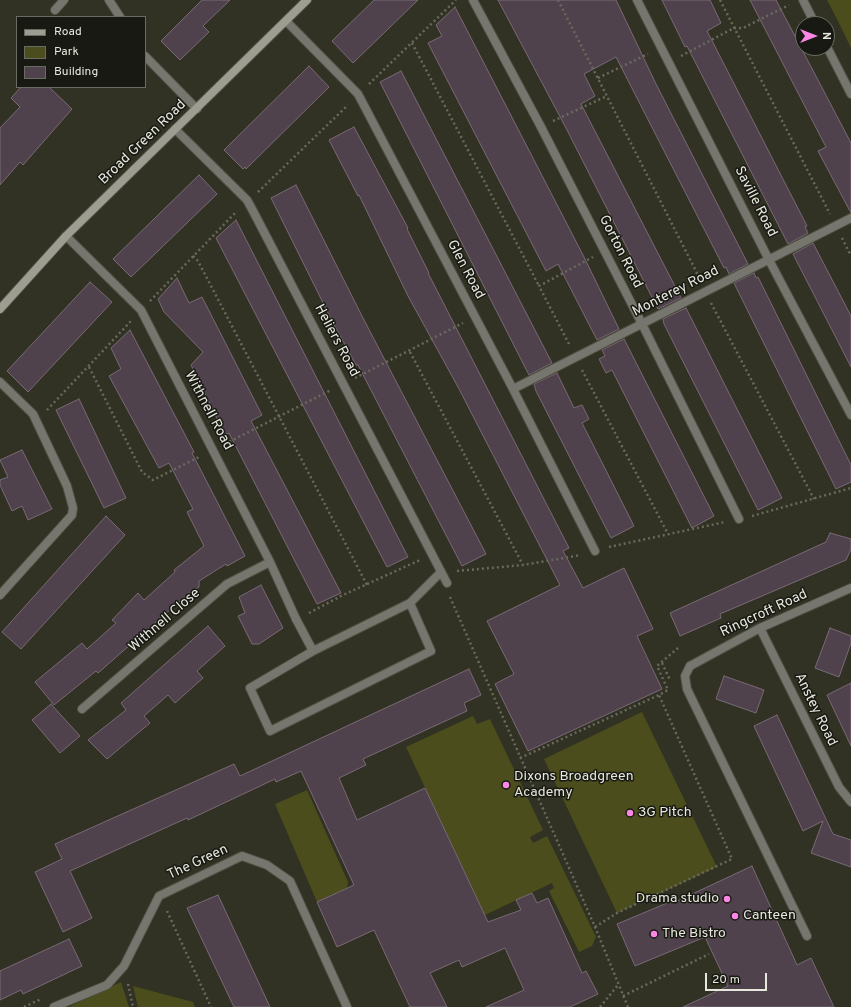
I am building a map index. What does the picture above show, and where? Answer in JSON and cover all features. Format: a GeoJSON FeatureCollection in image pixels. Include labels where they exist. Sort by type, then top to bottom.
{"type":"FeatureCollection","features":[{"type":"Feature","properties":{"kind":"main road","name":"Broad Green Road"},"geometry":{"type":"LineString","coordinates":[[0,309],[66,236],[307,0]]}},
{"type":"Feature","properties":{"kind":"street"},"geometry":{"type":"LineString","coordinates":[[55,10],[64,0]]}},
{"type":"Feature","properties":{"kind":"street"},"geometry":{"type":"LineString","coordinates":[[108,0],[119,16]]}},
{"type":"Feature","properties":{"kind":"street","name":"Gorton Road"},"geometry":{"type":"LineString","coordinates":[[473,0],[541,127],[642,324],[739,519]]}},
{"type":"Feature","properties":{"kind":"street","name":"Saville Road"},"geometry":{"type":"LineString","coordinates":[[637,0],[769,260],[851,415]]}},
{"type":"Feature","properties":{"kind":"street"},"geometry":{"type":"LineString","coordinates":[[803,0],[811,16]]}},
{"type":"Feature","properties":{"kind":"street","name":"Glen Road"},"geometry":{"type":"LineString","coordinates":[[286,21],[358,94],[513,389],[595,551]]}},
{"type":"Feature","properties":{"kind":"street"},"geometry":{"type":"LineString","coordinates":[[832,56],[851,94]]}},
{"type":"Feature","properties":{"kind":"street"},"geometry":{"type":"LineString","coordinates":[[146,57],[197,109]]}},
{"type":"Feature","properties":{"kind":"street","name":"Heliers Road"},"geometry":{"type":"LineString","coordinates":[[175,129],[247,200],[447,583]]}},
{"type":"Feature","properties":{"kind":"street","name":"Monterey Road"},"geometry":{"type":"LineString","coordinates":[[513,389],[851,218]]}},
{"type":"Feature","properties":{"kind":"street","name":"Withnell Road"},"geometry":{"type":"LineString","coordinates":[[66,236],[141,310],[214,450],[313,651]]}},
{"type":"Feature","properties":{"kind":"street"},"geometry":{"type":"LineString","coordinates":[[0,382],[24,403],[34,417],[67,486],[73,508],[72,514],[0,595]]}},
{"type":"Feature","properties":{"kind":"street","name":"Withnell Close"},"geometry":{"type":"LineString","coordinates":[[82,709],[227,584],[270,562]]}},
{"type":"Feature","properties":{"kind":"street"},"geometry":{"type":"LineString","coordinates":[[410,603],[430,651],[270,731],[250,688],[313,651],[410,603],[441,572]]}},
{"type":"Feature","properties":{"kind":"street","name":"Ringcroft Road"},"geometry":{"type":"LineString","coordinates":[[807,936],[688,689],[685,676],[690,666],[760,628],[851,588]]}},
{"type":"Feature","properties":{"kind":"street","name":"Anstey Road"},"geometry":{"type":"LineString","coordinates":[[760,628],[839,787],[851,802]]}},
{"type":"Feature","properties":{"kind":"street","name":"The Green"},"geometry":{"type":"LineString","coordinates":[[54,1007],[107,985],[124,966],[159,896],[242,856],[267,865],[290,881],[347,1007]]}},
{"type":"Feature","properties":{"kind":"path"},"geometry":{"type":"LineString","coordinates":[[34,417],[44,412],[89,367],[141,310],[247,200],[266,186],[338,117],[358,94],[456,0]]}},
{"type":"Feature","properties":{"kind":"path"},"geometry":{"type":"LineString","coordinates":[[558,0],[705,292],[814,499]]}},
{"type":"Feature","properties":{"kind":"path"},"geometry":{"type":"LineString","coordinates":[[720,0],[851,256]]}},
{"type":"Feature","properties":{"kind":"path"},"geometry":{"type":"LineString","coordinates":[[669,62],[734,28],[744,28],[792,3]]}},
{"type":"Feature","properties":{"kind":"path"},"geometry":{"type":"LineString","coordinates":[[412,43],[668,534]]}},
{"type":"Feature","properties":{"kind":"path"},"geometry":{"type":"LineString","coordinates":[[598,78],[661,48]]}},
{"type":"Feature","properties":{"kind":"path"},"geometry":{"type":"LineString","coordinates":[[541,127],[607,96]]}},
{"type":"Feature","properties":{"kind":"path"},"geometry":{"type":"LineString","coordinates":[[539,286],[604,251]]}},
{"type":"Feature","properties":{"kind":"path"},"geometry":{"type":"LineString","coordinates":[[193,256],[198,261],[367,585]]}},
{"type":"Feature","properties":{"kind":"path"},"geometry":{"type":"LineString","coordinates":[[89,367],[142,472],[153,480],[475,318]]}},
{"type":"Feature","properties":{"kind":"path"},"geometry":{"type":"LineString","coordinates":[[410,351],[523,565]]}},
{"type":"Feature","properties":{"kind":"path"},"geometry":{"type":"LineString","coordinates":[[441,572],[523,565],[570,558],[668,534],[739,519],[851,488]]}},
{"type":"Feature","properties":{"kind":"path"},"geometry":{"type":"LineString","coordinates":[[296,619],[432,555]]}},
{"type":"Feature","properties":{"kind":"path"},"geometry":{"type":"LineString","coordinates":[[447,583],[450,598],[595,927],[628,1007]]}},
{"type":"Feature","properties":{"kind":"path"},"geometry":{"type":"LineString","coordinates":[[520,758],[668,690],[657,666],[678,648]]}},
{"type":"Feature","properties":{"kind":"path"},"geometry":{"type":"LineString","coordinates":[[595,927],[617,913],[732,859],[659,694]]}},
{"type":"Feature","properties":{"kind":"path"},"geometry":{"type":"LineString","coordinates":[[159,896],[211,1007]]}},
{"type":"Feature","properties":{"kind":"path"},"geometry":{"type":"LineString","coordinates":[[623,996],[709,954]]}},
{"type":"Feature","properties":{"kind":"path"},"geometry":{"type":"LineString","coordinates":[[124,966],[132,1007]]}},
{"type":"Feature","properties":{"kind":"path"},"geometry":{"type":"LineString","coordinates":[[600,1007],[618,985]]}},
{"type":"Feature","properties":{"kind":"green space"},"geometry":{"type":"Polygon","coordinates":[[[827,0],[851,0],[851,48],[840,25],[827,0]]]}},
{"type":"Feature","properties":{"kind":"green space","name":"3G Pitch"},"geometry":{"type":"Polygon","coordinates":[[[642,712],[717,867],[617,913],[544,759],[642,712]]]}},
{"type":"Feature","properties":{"kind":"green space"},"geometry":{"type":"Polygon","coordinates":[[[473,716],[477,724],[490,719],[543,830],[530,837],[533,843],[547,836],[596,937],[592,946],[579,952],[549,891],[554,888],[552,883],[485,915],[406,747],[473,716]]]}},
{"type":"Feature","properties":{"kind":"green space"},"geometry":{"type":"Polygon","coordinates":[[[307,790],[348,882],[347,888],[317,902],[275,804],[307,790]]]}},
{"type":"Feature","properties":{"kind":"green space"},"geometry":{"type":"Polygon","coordinates":[[[121,982],[129,1007],[69,1007],[121,982]]]}},
{"type":"Feature","properties":{"kind":"green space"},"geometry":{"type":"Polygon","coordinates":[[[133,986],[193,1002],[195,1007],[138,1007],[133,986]]]}},
{"type":"Feature","properties":{"kind":"building"},"geometry":{"type":"Polygon","coordinates":[[[202,0],[230,0],[203,26],[209,32],[180,60],[161,41],[202,0]]]}},
{"type":"Feature","properties":{"kind":"building"},"geometry":{"type":"Polygon","coordinates":[[[374,0],[418,0],[353,63],[332,41],[374,0]]]}},
{"type":"Feature","properties":{"kind":"building"},"geometry":{"type":"Polygon","coordinates":[[[498,0],[616,0],[656,84],[748,264],[729,274],[726,267],[724,268],[616,57],[584,74],[595,96],[581,104],[681,298],[658,309],[566,128],[498,0]]]}},
{"type":"Feature","properties":{"kind":"building"},"geometry":{"type":"Polygon","coordinates":[[[662,0],[710,0],[721,23],[707,31],[807,226],[805,227],[808,233],[788,244],[662,0]]]}},
{"type":"Feature","properties":{"kind":"building"},"geometry":{"type":"Polygon","coordinates":[[[750,0],[776,0],[795,36],[795,56],[805,56],[851,143],[851,213],[818,151],[826,147],[750,0]]]}},
{"type":"Feature","properties":{"kind":"building"},"geometry":{"type":"Polygon","coordinates":[[[455,7],[584,257],[619,329],[597,340],[558,264],[546,271],[428,43],[442,36],[436,25],[455,7]]]}},
{"type":"Feature","properties":{"kind":"building"},"geometry":{"type":"Polygon","coordinates":[[[309,66],[329,87],[246,169],[245,167],[243,169],[224,150],[309,66]]]}},
{"type":"Feature","properties":{"kind":"building"},"geometry":{"type":"Polygon","coordinates":[[[401,71],[552,363],[529,375],[380,82],[401,71]]]}},
{"type":"Feature","properties":{"kind":"building"},"geometry":{"type":"Polygon","coordinates":[[[20,88],[50,88],[72,109],[23,165],[20,162],[0,185],[0,128],[20,107],[11,98],[20,88]]]}},
{"type":"Feature","properties":{"kind":"building"},"geometry":{"type":"Polygon","coordinates":[[[354,127],[408,228],[407,229],[428,273],[569,548],[563,551],[583,588],[624,568],[653,629],[637,636],[662,689],[528,751],[495,684],[514,674],[487,621],[560,585],[458,387],[408,296],[359,195],[358,196],[329,140],[354,127]]]}},
{"type":"Feature","properties":{"kind":"building"},"geometry":{"type":"Polygon","coordinates":[[[199,175],[217,194],[131,277],[113,259],[199,175]]]}},
{"type":"Feature","properties":{"kind":"building"},"geometry":{"type":"Polygon","coordinates":[[[296,185],[363,318],[486,554],[462,566],[358,365],[356,365],[332,321],[271,198],[296,185]]]}},
{"type":"Feature","properties":{"kind":"building"},"geometry":{"type":"Polygon","coordinates":[[[236,220],[408,557],[387,567],[216,238],[236,220]]]}},
{"type":"Feature","properties":{"kind":"building"},"geometry":{"type":"Polygon","coordinates":[[[813,243],[851,316],[851,367],[793,254],[813,243]]]}},
{"type":"Feature","properties":{"kind":"building"},"geometry":{"type":"Polygon","coordinates":[[[754,273],[756,278],[758,277],[851,465],[851,482],[836,489],[734,283],[754,273]]]}},
{"type":"Feature","properties":{"kind":"building"},"geometry":{"type":"Polygon","coordinates":[[[177,278],[189,303],[202,297],[262,415],[251,421],[341,593],[317,604],[229,433],[225,435],[191,365],[203,352],[164,312],[158,299],[177,278]]]}},
{"type":"Feature","properties":{"kind":"building"},"geometry":{"type":"Polygon","coordinates":[[[90,282],[112,302],[28,392],[7,371],[90,282]]]}},
{"type":"Feature","properties":{"kind":"building"},"geometry":{"type":"Polygon","coordinates":[[[686,308],[782,498],[758,510],[664,324],[663,319],[686,308]]]}},
{"type":"Feature","properties":{"kind":"building"},"geometry":{"type":"Polygon","coordinates":[[[130,330],[194,452],[192,453],[245,556],[227,566],[226,564],[199,581],[199,587],[188,594],[98,673],[96,671],[54,705],[35,682],[82,643],[87,649],[116,623],[112,620],[138,593],[144,600],[175,572],[174,570],[204,546],[187,512],[193,509],[169,463],[159,468],[109,376],[121,369],[111,348],[130,330]]]}},
{"type":"Feature","properties":{"kind":"building"},"geometry":{"type":"Polygon","coordinates":[[[624,339],[714,516],[692,528],[612,370],[606,373],[599,359],[605,356],[602,350],[624,339]]]}},
{"type":"Feature","properties":{"kind":"building"},"geometry":{"type":"Polygon","coordinates":[[[557,373],[574,408],[582,405],[589,419],[582,423],[634,526],[611,538],[536,391],[534,384],[557,373]]]}},
{"type":"Feature","properties":{"kind":"building"},"geometry":{"type":"Polygon","coordinates":[[[79,399],[126,498],[104,508],[56,410],[79,399]]]}},
{"type":"Feature","properties":{"kind":"building"},"geometry":{"type":"Polygon","coordinates":[[[22,450],[52,509],[28,520],[22,506],[12,511],[0,485],[0,480],[8,477],[0,460],[22,450]]]}},
{"type":"Feature","properties":{"kind":"building"},"geometry":{"type":"Polygon","coordinates":[[[106,516],[125,535],[21,649],[2,632],[106,516]]]}},
{"type":"Feature","properties":{"kind":"building"},"geometry":{"type":"Polygon","coordinates":[[[830,533],[851,539],[851,549],[846,560],[720,614],[721,618],[680,636],[670,613],[826,542],[830,533]]]}},
{"type":"Feature","properties":{"kind":"building"},"geometry":{"type":"Polygon","coordinates":[[[261,585],[283,628],[259,644],[252,644],[238,616],[245,613],[239,597],[261,585]]]}},
{"type":"Feature","properties":{"kind":"building"},"geometry":{"type":"Polygon","coordinates":[[[208,626],[225,646],[197,671],[203,678],[175,703],[168,695],[144,716],[150,723],[107,759],[88,740],[126,710],[121,703],[208,626]]]}},
{"type":"Feature","properties":{"kind":"building"},"geometry":{"type":"Polygon","coordinates":[[[830,628],[851,636],[851,643],[839,677],[815,668],[830,628]]]}},
{"type":"Feature","properties":{"kind":"building"},"geometry":{"type":"Polygon","coordinates":[[[469,669],[481,695],[464,703],[467,711],[363,759],[366,765],[339,778],[357,820],[425,788],[488,922],[521,910],[516,900],[532,893],[537,903],[548,898],[582,973],[586,971],[598,994],[570,1007],[486,1007],[524,990],[505,948],[462,967],[459,960],[430,973],[447,1007],[410,1007],[374,930],[337,947],[317,902],[354,885],[301,771],[276,782],[275,779],[188,820],[187,818],[70,871],[92,918],[63,932],[35,872],[62,859],[55,844],[234,764],[240,776],[469,669]]]}},
{"type":"Feature","properties":{"kind":"building"},"geometry":{"type":"Polygon","coordinates":[[[724,676],[764,690],[756,713],[716,699],[724,676]]]}},
{"type":"Feature","properties":{"kind":"building"},"geometry":{"type":"Polygon","coordinates":[[[851,683],[851,746],[827,695],[851,683]]]}},
{"type":"Feature","properties":{"kind":"building"},"geometry":{"type":"Polygon","coordinates":[[[51,704],[80,736],[60,753],[32,720],[51,704]]]}},
{"type":"Feature","properties":{"kind":"building"},"geometry":{"type":"Polygon","coordinates":[[[777,715],[833,834],[851,840],[851,867],[811,853],[823,821],[803,831],[754,726],[777,715]]]}},
{"type":"Feature","properties":{"kind":"building"},"geometry":{"type":"Polygon","coordinates":[[[752,866],[797,965],[811,958],[834,1007],[683,1007],[728,986],[705,937],[635,966],[617,924],[672,901],[673,903],[752,866]]]}},
{"type":"Feature","properties":{"kind":"building"},"geometry":{"type":"Polygon","coordinates":[[[218,895],[270,1007],[234,1007],[187,908],[218,895]]]}},
{"type":"Feature","properties":{"kind":"building"},"geometry":{"type":"Polygon","coordinates":[[[69,939],[82,966],[23,994],[21,990],[0,1000],[0,971],[69,939]]]}},
{"type":"Feature","properties":{"kind":"place","name":"Dixons Broadgreen Academy"},"geometry":{"type":"Point","coordinates":[506,785]}},
{"type":"Feature","properties":{"kind":"place","name":"3G Pitch"},"geometry":{"type":"Point","coordinates":[630,813]}},
{"type":"Feature","properties":{"kind":"place","name":"Drama studio"},"geometry":{"type":"Point","coordinates":[727,899]}},
{"type":"Feature","properties":{"kind":"place","name":"Canteen"},"geometry":{"type":"Point","coordinates":[735,916]}},
{"type":"Feature","properties":{"kind":"place","name":"The Bistro"},"geometry":{"type":"Point","coordinates":[654,934]}}]}
